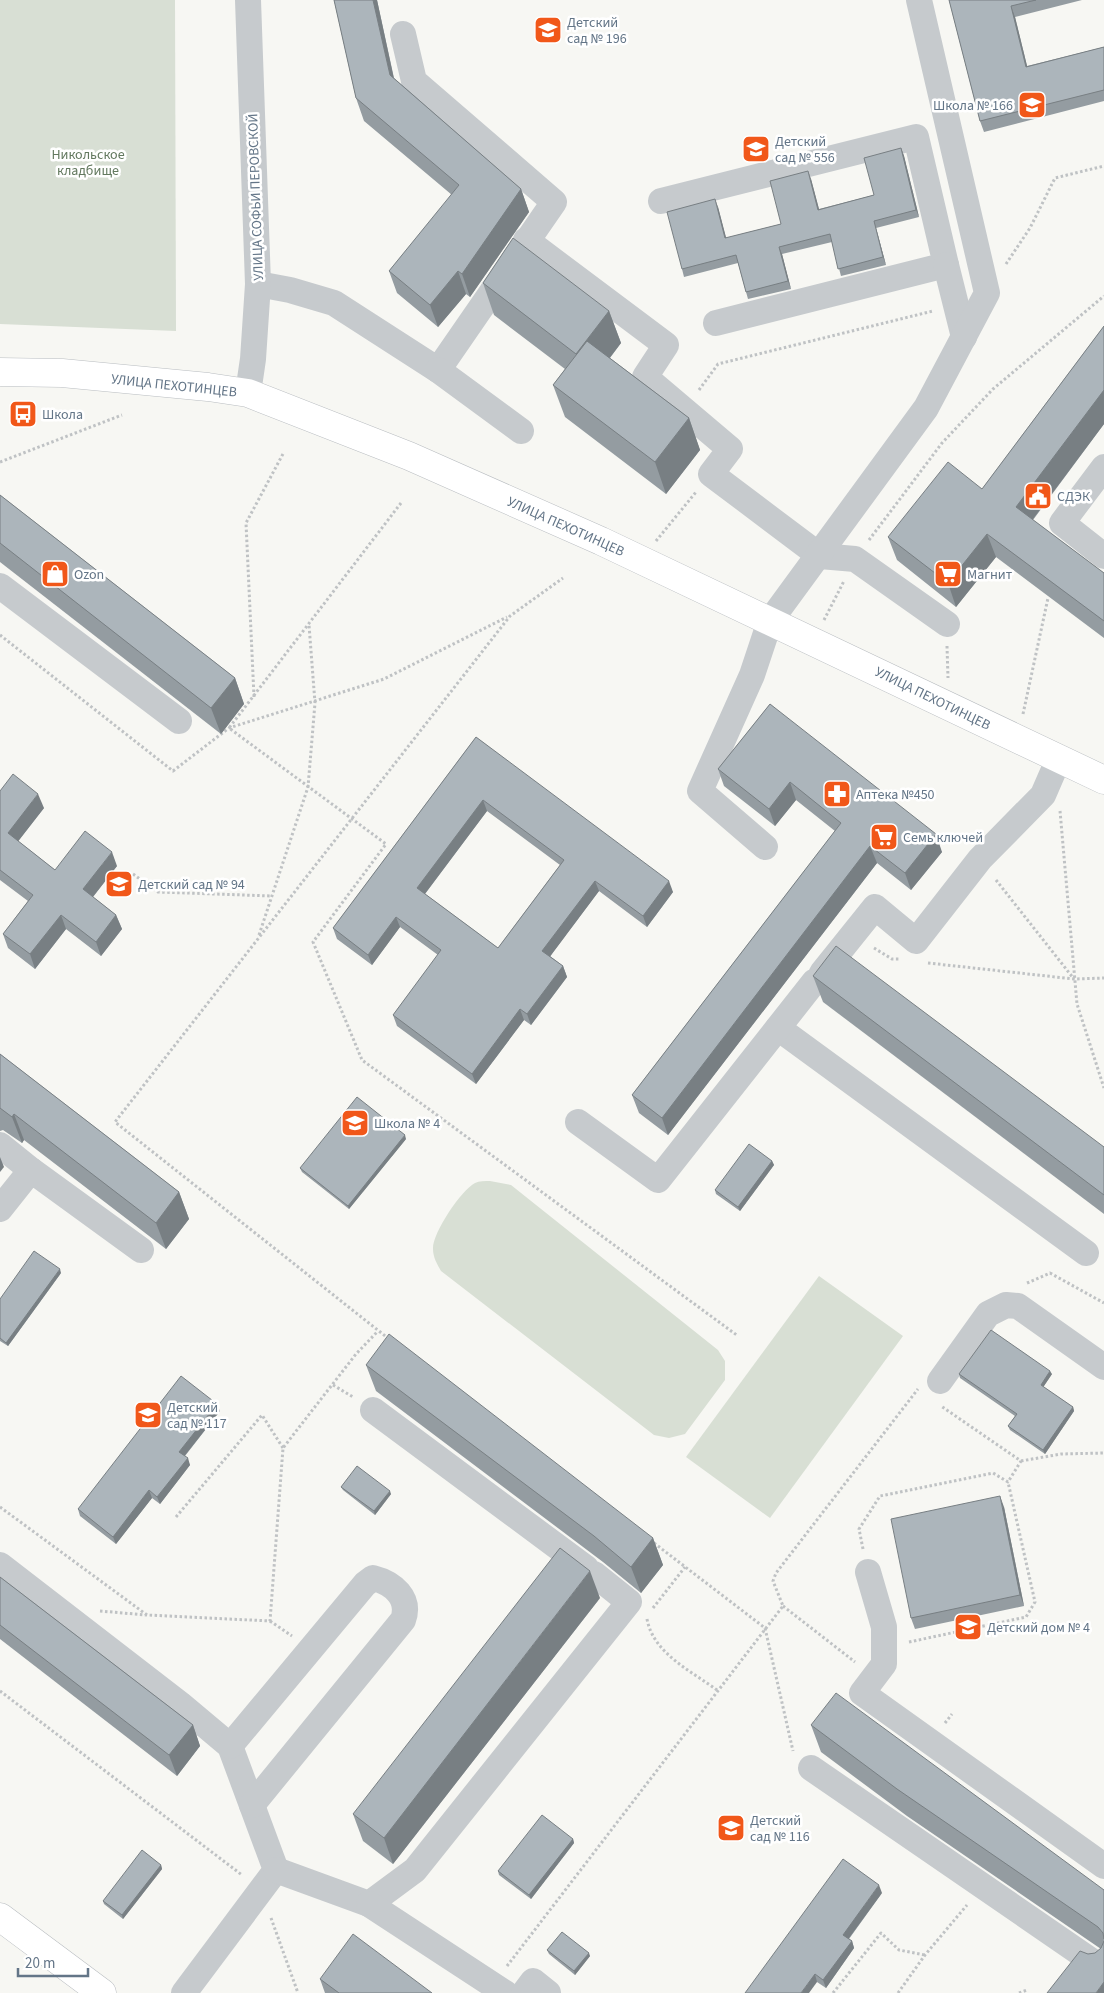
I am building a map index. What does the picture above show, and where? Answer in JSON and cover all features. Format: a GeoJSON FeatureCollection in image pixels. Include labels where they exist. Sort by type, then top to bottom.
{"type":"FeatureCollection","features":[{"type":"Feature","properties":{"kind":"main road","name":"УЛИЦА ПЕХОТИНЦЕВ"},"geometry":{"type":"LineString","coordinates":[[0,372],[62,373],[208,387],[248,393],[409,456],[600,541],[1104,780]]}},
{"type":"Feature","properties":{"kind":"main road"},"geometry":{"type":"LineString","coordinates":[[0,1917],[102,1993]]}},
{"type":"Feature","properties":{"kind":"street","name":"УЛИЦА СОФЬИ ПЕРОВСКОЙ"},"geometry":{"type":"LineString","coordinates":[[248,0],[258,284],[253,359],[248,393]]}},
{"type":"Feature","properties":{"kind":"street"},"geometry":{"type":"LineString","coordinates":[[765,847],[700,791],[752,675],[770,621],[820,556],[926,408],[988,293],[919,0]]}},
{"type":"Feature","properties":{"kind":"street"},"geometry":{"type":"LineString","coordinates":[[403,34],[414,82],[554,202],[438,370]]}},
{"type":"Feature","properties":{"kind":"street"},"geometry":{"type":"LineString","coordinates":[[661,201],[916,137],[964,338]]}},
{"type":"Feature","properties":{"kind":"street"},"geometry":{"type":"LineString","coordinates":[[526,240],[666,345],[645,377],[730,449],[710,474],[820,556],[855,560],[946,624]]}},
{"type":"Feature","properties":{"kind":"street"},"geometry":{"type":"LineString","coordinates":[[716,323],[946,264]]}},
{"type":"Feature","properties":{"kind":"street"},"geometry":{"type":"LineString","coordinates":[[258,284],[290,290],[334,303],[438,370],[521,431]]}},
{"type":"Feature","properties":{"kind":"street"},"geometry":{"type":"LineString","coordinates":[[1104,467],[1062,523],[1104,556]]}},
{"type":"Feature","properties":{"kind":"street"},"geometry":{"type":"LineString","coordinates":[[0,586],[179,721]]}},
{"type":"Feature","properties":{"kind":"street"},"geometry":{"type":"LineString","coordinates":[[578,1122],[658,1180],[874,907],[916,941],[980,860],[1043,795],[1060,758]]}},
{"type":"Feature","properties":{"kind":"street"},"geometry":{"type":"LineString","coordinates":[[778,1028],[1086,1253]]}},
{"type":"Feature","properties":{"kind":"street"},"geometry":{"type":"LineString","coordinates":[[0,1145],[31,1170],[141,1250]]}},
{"type":"Feature","properties":{"kind":"street"},"geometry":{"type":"LineString","coordinates":[[0,1209],[31,1170]]}},
{"type":"Feature","properties":{"kind":"street"},"geometry":{"type":"LineString","coordinates":[[928,1390],[988,1314],[1006,1305],[1018,1306],[1104,1367]]}},
{"type":"Feature","properties":{"kind":"street"},"geometry":{"type":"LineString","coordinates":[[368,1904],[415,1870],[638,1609],[590,1571],[373,1410]]}},
{"type":"Feature","properties":{"kind":"street"},"geometry":{"type":"LineString","coordinates":[[0,1565],[172,1698],[230,1746],[252,1805],[269,1880],[184,1993]]}},
{"type":"Feature","properties":{"kind":"street"},"geometry":{"type":"LineString","coordinates":[[868,1572],[884,1627],[884,1664],[862,1692],[1104,1866]]}},
{"type":"Feature","properties":{"kind":"street"},"geometry":{"type":"LineString","coordinates":[[230,1746],[365,1584],[373,1578],[386,1581],[403,1597],[407,1611],[403,1620],[252,1805]]}},
{"type":"Feature","properties":{"kind":"street"},"geometry":{"type":"LineString","coordinates":[[811,1768],[1099,1966]]}},
{"type":"Feature","properties":{"kind":"street"},"geometry":{"type":"LineString","coordinates":[[269,1880],[368,1904],[499,1988]]}},
{"type":"Feature","properties":{"kind":"street"},"geometry":{"type":"LineString","coordinates":[[524,1993],[533,1981],[548,1993]]}},
{"type":"Feature","properties":{"kind":"path"},"geometry":{"type":"LineString","coordinates":[[988,293],[1030,228],[1055,178],[1104,166]]}},
{"type":"Feature","properties":{"kind":"path"},"geometry":{"type":"LineString","coordinates":[[812,640],[855,560],[942,443],[993,389],[1104,296]]}},
{"type":"Feature","properties":{"kind":"path"},"geometry":{"type":"LineString","coordinates":[[684,410],[718,364],[956,306]]}},
{"type":"Feature","properties":{"kind":"path"},"geometry":{"type":"LineString","coordinates":[[0,462],[122,415]]}},
{"type":"Feature","properties":{"kind":"path"},"geometry":{"type":"LineString","coordinates":[[254,697],[246,523],[284,452]]}},
{"type":"Feature","properties":{"kind":"path"},"geometry":{"type":"LineString","coordinates":[[655,542],[710,474]]}},
{"type":"Feature","properties":{"kind":"path"},"geometry":{"type":"LineString","coordinates":[[0,636],[173,771],[229,728],[310,625],[401,503]]}},
{"type":"Feature","properties":{"kind":"path"},"geometry":{"type":"LineString","coordinates":[[229,728],[314,703],[384,679],[510,616],[563,578]]}},
{"type":"Feature","properties":{"kind":"path"},"geometry":{"type":"LineString","coordinates":[[1023,715],[1048,598]]}},
{"type":"Feature","properties":{"kind":"path"},"geometry":{"type":"LineString","coordinates":[[394,1343],[115,1122],[510,616]]}},
{"type":"Feature","properties":{"kind":"path"},"geometry":{"type":"LineString","coordinates":[[946,624],[948,681]]}},
{"type":"Feature","properties":{"kind":"path"},"geometry":{"type":"LineString","coordinates":[[258,938],[308,787],[314,703],[310,625]]}},
{"type":"Feature","properties":{"kind":"path"},"geometry":{"type":"LineString","coordinates":[[229,728],[386,844],[313,942],[362,1060],[738,1336]]}},
{"type":"Feature","properties":{"kind":"path"},"geometry":{"type":"LineString","coordinates":[[1060,803],[1077,1004],[1104,1088]]}},
{"type":"Feature","properties":{"kind":"path"},"geometry":{"type":"LineString","coordinates":[[980,860],[1074,979]]}},
{"type":"Feature","properties":{"kind":"path"},"geometry":{"type":"LineString","coordinates":[[133,874],[158,892],[272,896]]}},
{"type":"Feature","properties":{"kind":"path"},"geometry":{"type":"LineString","coordinates":[[852,936],[892,958],[901,960]]}},
{"type":"Feature","properties":{"kind":"path"},"geometry":{"type":"LineString","coordinates":[[920,962],[1074,979],[1104,978]]}},
{"type":"Feature","properties":{"kind":"path"},"geometry":{"type":"LineString","coordinates":[[1024,1284],[1050,1273],[1104,1303]]}},
{"type":"Feature","properties":{"kind":"path"},"geometry":{"type":"LineString","coordinates":[[0,1507],[147,1615],[270,1621],[283,1448],[356,1354],[378,1331]]}},
{"type":"Feature","properties":{"kind":"path"},"geometry":{"type":"LineString","coordinates":[[874,1676],[783,1606],[773,1581],[776,1573],[928,1390],[1021,1462]]}},
{"type":"Feature","properties":{"kind":"path"},"geometry":{"type":"LineString","coordinates":[[176,1517],[262,1414],[283,1448]]}},
{"type":"Feature","properties":{"kind":"path"},"geometry":{"type":"LineString","coordinates":[[1008,1482],[1021,1462],[1061,1454],[1104,1453]]}},
{"type":"Feature","properties":{"kind":"path"},"geometry":{"type":"LineString","coordinates":[[868,1572],[859,1529],[880,1496],[994,1472],[1008,1482],[1035,1602],[1026,1616],[909,1642],[884,1627]]}},
{"type":"Feature","properties":{"kind":"path"},"geometry":{"type":"LineString","coordinates":[[646,1537],[765,1628]]}},
{"type":"Feature","properties":{"kind":"path"},"geometry":{"type":"LineString","coordinates":[[685,1567],[638,1609],[659,1647],[717,1690]]}},
{"type":"Feature","properties":{"kind":"path"},"geometry":{"type":"LineString","coordinates":[[499,1988],[717,1690],[783,1606]]}},
{"type":"Feature","properties":{"kind":"path"},"geometry":{"type":"LineString","coordinates":[[0,1691],[269,1880],[298,1993]]}},
{"type":"Feature","properties":{"kind":"path"},"geometry":{"type":"LineString","coordinates":[[833,1993],[880,1933],[899,1950],[925,1955]]}},
{"type":"Feature","properties":{"kind":"path"},"geometry":{"type":"LineString","coordinates":[[1019,1993],[1026,1990]]}},
{"type":"Feature","properties":{"kind":"green space","name":"Никольское кладбище"},"geometry":{"type":"Polygon","coordinates":[[[0,0],[175,0],[176,331],[0,324],[0,0]]]}},
{"type":"Feature","properties":{"kind":"green space"},"geometry":{"type":"Polygon","coordinates":[[[490,1181],[511,1185],[718,1350],[725,1361],[725,1380],[685,1434],[669,1438],[654,1435],[441,1271],[434,1258],[433,1249],[442,1223],[455,1203],[469,1187],[477,1182],[490,1181]]]}},
{"type":"Feature","properties":{"kind":"green space"},"geometry":{"type":"Polygon","coordinates":[[[819,1276],[903,1336],[770,1518],[686,1457],[819,1276]]]}},
{"type":"Feature","properties":{"kind":"building"},"geometry":{"type":"Polygon","coordinates":[[[334,0],[373,0],[390,75],[521,189],[462,274],[458,271],[430,305],[389,271],[459,185],[356,98],[334,0]]]}},
{"type":"Feature","properties":{"kind":"building"},"geometry":{"type":"Polygon","coordinates":[[[949,0],[1036,0],[1011,6],[1026,67],[1104,47],[1104,90],[980,121],[949,0]]]}},
{"type":"Feature","properties":{"kind":"building"},"geometry":{"type":"Polygon","coordinates":[[[901,148],[916,210],[874,221],[883,257],[838,269],[830,234],[779,247],[788,281],[746,292],[736,255],[682,269],[667,212],[715,199],[725,238],[781,224],[770,181],[808,171],[818,210],[874,195],[864,158],[901,148]]]}},
{"type":"Feature","properties":{"kind":"building"},"geometry":{"type":"Polygon","coordinates":[[[513,238],[609,311],[576,354],[483,283],[513,238]]]}},
{"type":"Feature","properties":{"kind":"building"},"geometry":{"type":"Polygon","coordinates":[[[1104,326],[1104,390],[1016,507],[1104,573],[1104,621],[987,534],[948,583],[888,537],[948,462],[982,489],[1104,326]]]}},
{"type":"Feature","properties":{"kind":"building"},"geometry":{"type":"Polygon","coordinates":[[[587,341],[689,418],[655,462],[553,385],[587,341]]]}},
{"type":"Feature","properties":{"kind":"building"},"geometry":{"type":"Polygon","coordinates":[[[0,495],[235,678],[211,708],[0,543],[0,495]]]}},
{"type":"Feature","properties":{"kind":"building"},"geometry":{"type":"Polygon","coordinates":[[[770,704],[936,834],[905,873],[870,846],[662,1118],[632,1095],[841,823],[790,782],[769,809],[718,769],[770,704]]]}},
{"type":"Feature","properties":{"kind":"building"},"geometry":{"type":"Polygon","coordinates":[[[476,737],[669,881],[643,916],[595,881],[542,951],[563,966],[527,1014],[520,1009],[472,1074],[393,1015],[441,950],[396,917],[368,955],[333,928],[476,737]],[[483,800],[417,888],[498,948],[564,860],[483,800]]]}},
{"type":"Feature","properties":{"kind":"building"},"geometry":{"type":"Polygon","coordinates":[[[13,774],[38,794],[8,833],[55,870],[85,831],[112,852],[83,889],[116,915],[96,942],[61,915],[30,954],[3,934],[33,895],[0,870],[0,791],[13,774]]]}},
{"type":"Feature","properties":{"kind":"building"},"geometry":{"type":"Polygon","coordinates":[[[836,946],[1104,1147],[1104,1195],[813,976],[836,946]]]}},
{"type":"Feature","properties":{"kind":"building"},"geometry":{"type":"Polygon","coordinates":[[[0,1054],[179,1192],[156,1223],[14,1114],[12,1117],[0,1108],[0,1054]]]}},
{"type":"Feature","properties":{"kind":"building"},"geometry":{"type":"Polygon","coordinates":[[[357,1097],[405,1135],[348,1206],[300,1168],[357,1097]]]}},
{"type":"Feature","properties":{"kind":"building"},"geometry":{"type":"Polygon","coordinates":[[[749,1144],[772,1161],[738,1207],[715,1190],[749,1144]]]}},
{"type":"Feature","properties":{"kind":"building"},"geometry":{"type":"Polygon","coordinates":[[[34,1251],[60,1269],[6,1343],[0,1338],[0,1299],[34,1251]]]}},
{"type":"Feature","properties":{"kind":"building"},"geometry":{"type":"Polygon","coordinates":[[[991,1330],[1050,1371],[1041,1385],[1073,1407],[1043,1450],[1008,1426],[1017,1414],[959,1374],[991,1330]]]}},
{"type":"Feature","properties":{"kind":"building"},"geometry":{"type":"Polygon","coordinates":[[[389,1334],[653,1538],[631,1567],[594,1536],[366,1365],[389,1334]]]}},
{"type":"Feature","properties":{"kind":"building"},"geometry":{"type":"Polygon","coordinates":[[[181,1376],[217,1404],[179,1452],[188,1458],[157,1497],[149,1490],[113,1537],[78,1509],[181,1376]]]}},
{"type":"Feature","properties":{"kind":"building"},"geometry":{"type":"Polygon","coordinates":[[[357,1466],[390,1491],[374,1511],[341,1487],[357,1466]]]}},
{"type":"Feature","properties":{"kind":"building"},"geometry":{"type":"Polygon","coordinates":[[[1000,1496],[1020,1595],[911,1618],[891,1519],[1000,1496]]]}},
{"type":"Feature","properties":{"kind":"building"},"geometry":{"type":"Polygon","coordinates":[[[560,1548],[590,1571],[384,1838],[353,1814],[560,1548]]]}},
{"type":"Feature","properties":{"kind":"building"},"geometry":{"type":"Polygon","coordinates":[[[0,1577],[193,1725],[169,1755],[0,1625],[0,1577]]]}},
{"type":"Feature","properties":{"kind":"building"},"geometry":{"type":"Polygon","coordinates":[[[836,1693],[1104,1890],[1104,1939],[1103,1933],[1098,1927],[897,1789],[811,1725],[836,1693]]]}},
{"type":"Feature","properties":{"kind":"building"},"geometry":{"type":"Polygon","coordinates":[[[542,1815],[573,1839],[529,1895],[498,1871],[542,1815]]]}},
{"type":"Feature","properties":{"kind":"building"},"geometry":{"type":"Polygon","coordinates":[[[142,1850],[161,1865],[122,1915],[103,1901],[142,1850]]]}},
{"type":"Feature","properties":{"kind":"building"},"geometry":{"type":"Polygon","coordinates":[[[843,1859],[879,1885],[843,1935],[852,1941],[823,1980],[815,1974],[801,1993],[745,1993],[843,1859]]]}},
{"type":"Feature","properties":{"kind":"building"},"geometry":{"type":"Polygon","coordinates":[[[562,1932],[589,1953],[574,1971],[547,1950],[562,1932]]]}},
{"type":"Feature","properties":{"kind":"building"},"geometry":{"type":"Polygon","coordinates":[[[353,1934],[432,1993],[339,1993],[320,1979],[353,1934]]]}},
{"type":"Feature","properties":{"kind":"building"},"geometry":{"type":"Polygon","coordinates":[[[1104,1941],[1104,1982],[1096,1993],[1047,1993],[1080,1951],[1088,1954],[1095,1953],[1101,1948],[1104,1941]]]}},
{"type":"Feature","properties":{"kind":"place","name":"Детский сад № 196"},"geometry":{"type":"Point","coordinates":[548,30]}},
{"type":"Feature","properties":{"kind":"place","name":"Школа № 166"},"geometry":{"type":"Point","coordinates":[1032,105]}},
{"type":"Feature","properties":{"kind":"place","name":"Детский сад № 556"},"geometry":{"type":"Point","coordinates":[756,149]}},
{"type":"Feature","properties":{"kind":"place","name":"Школа"},"geometry":{"type":"Point","coordinates":[23,414]}},
{"type":"Feature","properties":{"kind":"place","name":"СДЭК"},"geometry":{"type":"Point","coordinates":[1038,496]}},
{"type":"Feature","properties":{"kind":"place","name":"Ozon"},"geometry":{"type":"Point","coordinates":[55,574]}},
{"type":"Feature","properties":{"kind":"place","name":"Магнит"},"geometry":{"type":"Point","coordinates":[948,574]}},
{"type":"Feature","properties":{"kind":"place","name":"Аптека №450"},"geometry":{"type":"Point","coordinates":[837,794]}},
{"type":"Feature","properties":{"kind":"place","name":"Семь ключей"},"geometry":{"type":"Point","coordinates":[884,837]}},
{"type":"Feature","properties":{"kind":"place","name":"Детский сад № 94"},"geometry":{"type":"Point","coordinates":[119,884]}},
{"type":"Feature","properties":{"kind":"place","name":"Школа № 4"},"geometry":{"type":"Point","coordinates":[355,1123]}},
{"type":"Feature","properties":{"kind":"place","name":"Детский сад № 117"},"geometry":{"type":"Point","coordinates":[148,1415]}},
{"type":"Feature","properties":{"kind":"place","name":"Детский дом № 4"},"geometry":{"type":"Point","coordinates":[968,1627]}},
{"type":"Feature","properties":{"kind":"place","name":"Детский сад № 116"},"geometry":{"type":"Point","coordinates":[731,1828]}}]}
